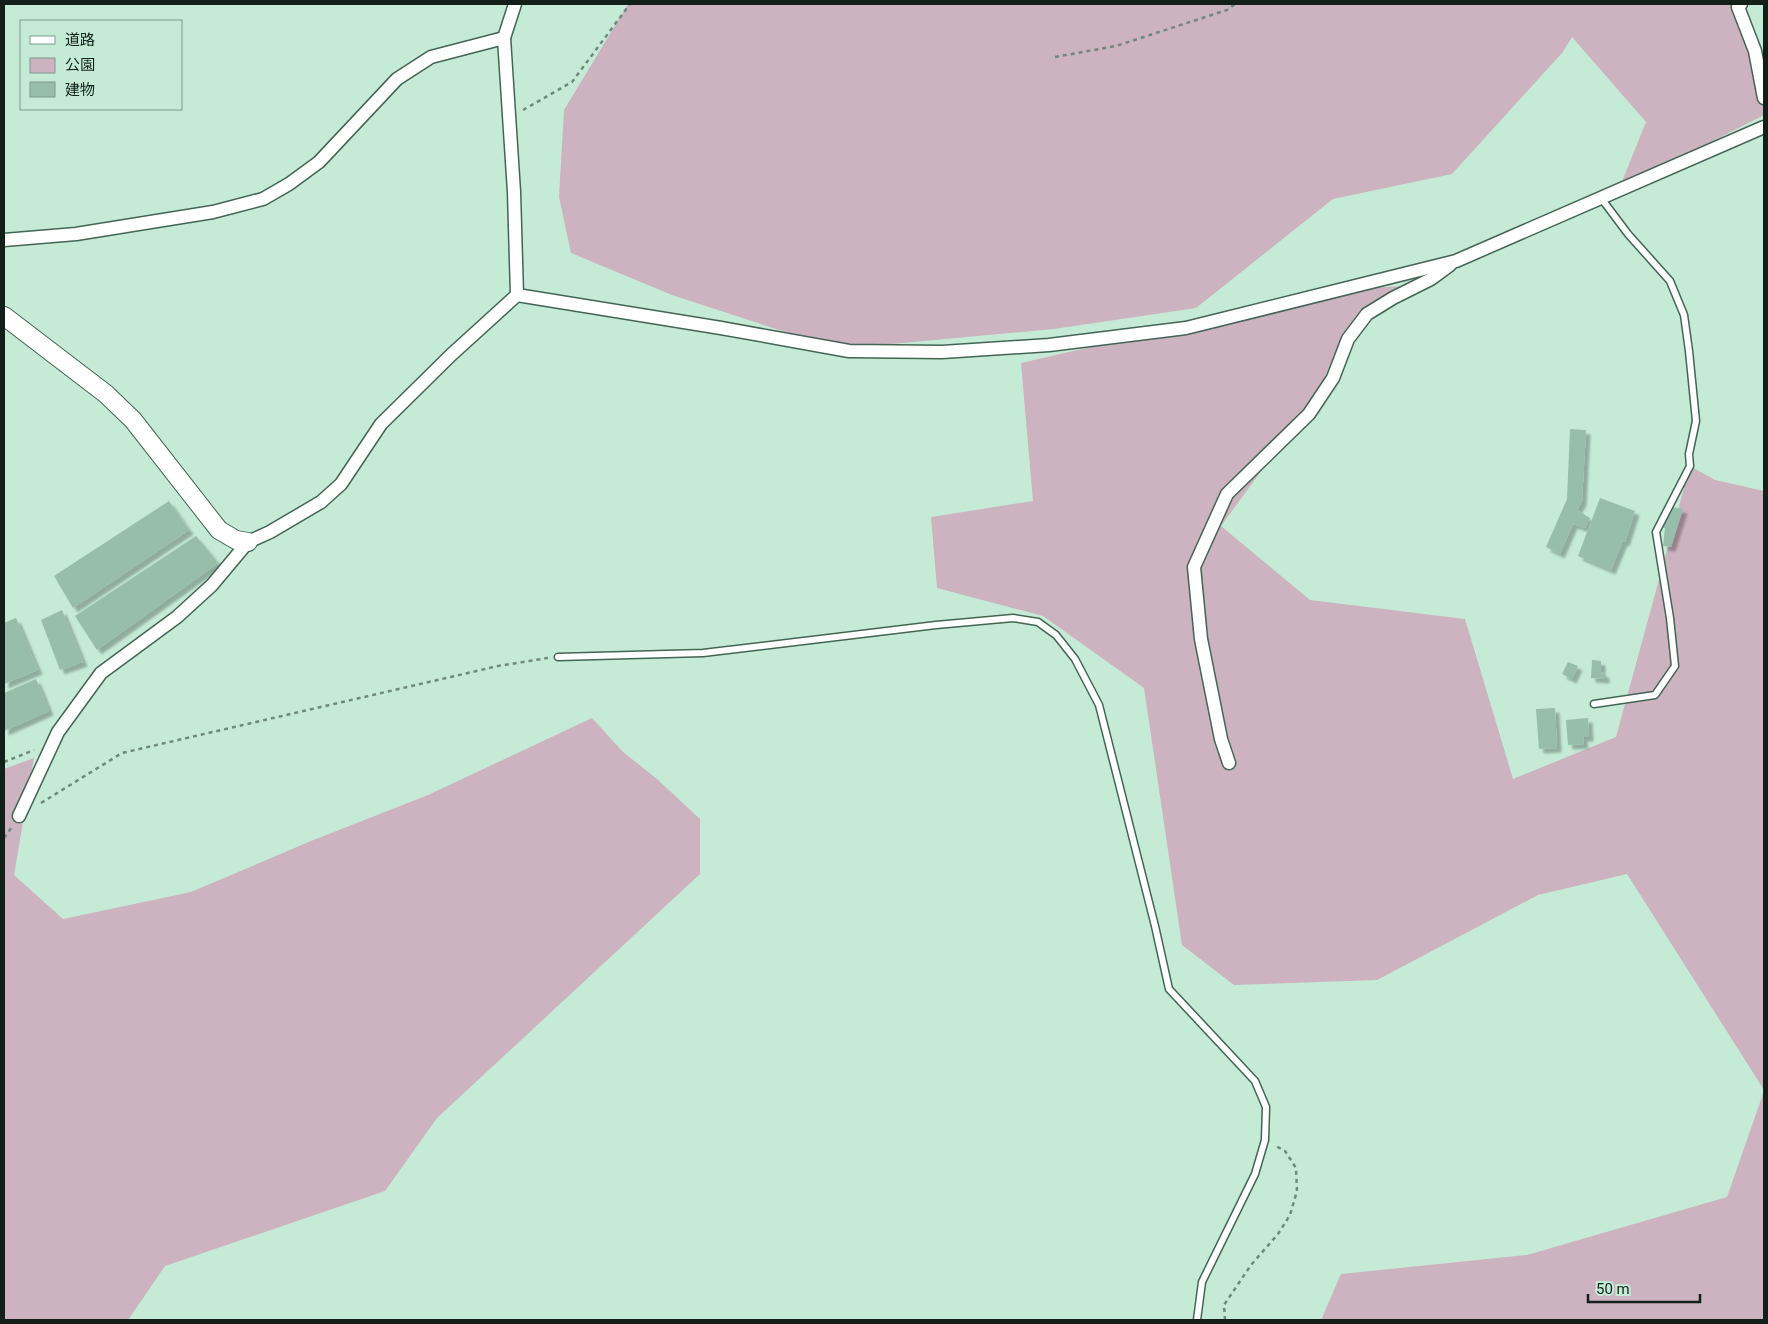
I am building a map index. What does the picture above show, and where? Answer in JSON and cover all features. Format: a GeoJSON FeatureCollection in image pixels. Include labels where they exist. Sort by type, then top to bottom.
{"type":"FeatureCollection","features":[{"type":"Feature","properties":{"kind":"street"},"geometry":{"type":"LineString","coordinates":[[19,816],[58,732],[101,673],[177,617],[212,585],[248,542],[270,532],[321,502],[340,484],[381,424],[517,294],[514,192],[504,38],[515,4]]}},
{"type":"Feature","properties":{"kind":"street"},"geometry":{"type":"LineString","coordinates":[[1741,4],[1738,7],[1754,51],[1764,98]]}},
{"type":"Feature","properties":{"kind":"street"},"geometry":{"type":"LineString","coordinates":[[4,240],[76,234],[213,212],[263,199],[289,184],[319,162],[397,80],[431,56],[504,38]]}},
{"type":"Feature","properties":{"kind":"street"},"geometry":{"type":"LineString","coordinates":[[517,294],[849,351],[942,352],[1049,345],[1186,328],[1456,261],[1764,127]]}},
{"type":"Feature","properties":{"kind":"street"},"geometry":{"type":"LineString","coordinates":[[1228,763],[1221,739],[1200,639],[1194,567],[1227,494],[1308,414],[1333,378],[1348,339],[1367,314],[1393,298],[1431,279],[1456,261]]}},
{"type":"Feature","properties":{"kind":"street"},"geometry":{"type":"LineString","coordinates":[[4,316],[106,394],[134,420],[219,530],[236,540],[248,542]]}},
{"type":"Feature","properties":{"kind":"lane"},"geometry":{"type":"LineString","coordinates":[[1594,704],[1655,695],[1675,666],[1670,618],[1656,532],[1690,466],[1690,454],[1696,421],[1690,351],[1684,315],[1670,280],[1628,234],[1600,197]]}},
{"type":"Feature","properties":{"kind":"lane"},"geometry":{"type":"LineString","coordinates":[[558,657],[703,654],[936,625],[1013,618],[1038,622],[1056,635],[1075,659],[1099,705],[1169,988],[1255,1080],[1266,1107],[1265,1140],[1255,1174],[1202,1282],[1197,1320]]}},
{"type":"Feature","properties":{"kind":"path"},"geometry":{"type":"LineString","coordinates":[[508,118],[572,82],[630,4]]}},
{"type":"Feature","properties":{"kind":"path"},"geometry":{"type":"LineString","coordinates":[[1056,58],[1116,46],[1228,10],[1235,4]]}},
{"type":"Feature","properties":{"kind":"path"},"geometry":{"type":"LineString","coordinates":[[19,816],[122,753],[498,666],[558,657]]}},
{"type":"Feature","properties":{"kind":"path"},"geometry":{"type":"LineString","coordinates":[[4,762],[52,744]]}},
{"type":"Feature","properties":{"kind":"path"},"geometry":{"type":"LineString","coordinates":[[1225,1320],[1224,1305],[1250,1265],[1278,1234],[1290,1215],[1297,1191],[1296,1168],[1285,1151],[1265,1140]]}},
{"type":"Feature","properties":{"kind":"green space"},"geometry":{"type":"Polygon","coordinates":[[[628,4],[1741,4],[1764,102],[1764,115],[1619,189],[1646,122],[1572,37],[1562,53],[1452,174],[1333,199],[1196,308],[1054,329],[837,349],[672,295],[571,253],[559,197],[564,110],[628,4]]]}},
{"type":"Feature","properties":{"kind":"green space"},"geometry":{"type":"Polygon","coordinates":[[[1408,286],[1350,324],[1314,399],[1221,526],[1310,600],[1465,619],[1513,779],[1616,737],[1690,466],[1715,480],[1764,491],[1764,1090],[1627,874],[1538,895],[1377,980],[1234,985],[1182,945],[1144,688],[1043,616],[937,588],[931,517],[1033,501],[1021,363],[1342,289],[1408,286]]]}},
{"type":"Feature","properties":{"kind":"green space"},"geometry":{"type":"Polygon","coordinates":[[[592,718],[623,752],[657,779],[700,819],[700,874],[437,1118],[385,1191],[165,1266],[128,1320],[4,1320],[4,769],[34,758],[14,875],[63,919],[191,892],[311,841],[428,795],[592,718]]]}},
{"type":"Feature","properties":{"kind":"green space"},"geometry":{"type":"Polygon","coordinates":[[[1764,1091],[1764,1320],[1321,1320],[1341,1274],[1527,1255],[1727,1197],[1764,1091]]]}},
{"type":"Feature","properties":{"kind":"building"},"geometry":{"type":"Polygon","coordinates":[[[1570,429],[1586,430],[1582,501],[1577,510],[1590,518],[1585,528],[1573,524],[1560,554],[1546,547],[1567,499],[1570,429]]]}},
{"type":"Feature","properties":{"kind":"building"},"geometry":{"type":"Polygon","coordinates":[[[1600,498],[1635,511],[1625,542],[1623,541],[1611,570],[1578,556],[1600,498]]]}},
{"type":"Feature","properties":{"kind":"building"},"geometry":{"type":"Polygon","coordinates":[[[169,501],[189,530],[73,608],[54,576],[169,501]]]}},
{"type":"Feature","properties":{"kind":"building"},"geometry":{"type":"Polygon","coordinates":[[[1672,507],[1683,509],[1671,547],[1663,546],[1665,528],[1663,528],[1672,507]]]}},
{"type":"Feature","properties":{"kind":"building"},"geometry":{"type":"Polygon","coordinates":[[[196,536],[218,563],[97,650],[75,616],[196,536]]]}},
{"type":"Feature","properties":{"kind":"building"},"geometry":{"type":"Polygon","coordinates":[[[62,610],[83,662],[60,670],[41,620],[62,610]]]}},
{"type":"Feature","properties":{"kind":"building"},"geometry":{"type":"Polygon","coordinates":[[[16,618],[38,670],[4,684],[4,623],[16,618]]]}},
{"type":"Feature","properties":{"kind":"building"},"geometry":{"type":"Polygon","coordinates":[[[1592,660],[1601,661],[1601,672],[1605,674],[1605,679],[1591,678],[1592,660]]]}},
{"type":"Feature","properties":{"kind":"building"},"geometry":{"type":"Polygon","coordinates":[[[1568,662],[1578,666],[1572,679],[1562,674],[1568,662]]]}},
{"type":"Feature","properties":{"kind":"building"},"geometry":{"type":"Polygon","coordinates":[[[36,679],[49,711],[4,731],[4,693],[36,679]]]}},
{"type":"Feature","properties":{"kind":"building"},"geometry":{"type":"Polygon","coordinates":[[[1555,708],[1557,748],[1539,749],[1536,709],[1555,708]]]}},
{"type":"Feature","properties":{"kind":"building"},"geometry":{"type":"Polygon","coordinates":[[[1588,718],[1589,737],[1583,737],[1584,744],[1568,745],[1566,720],[1588,718]]]}}]}
